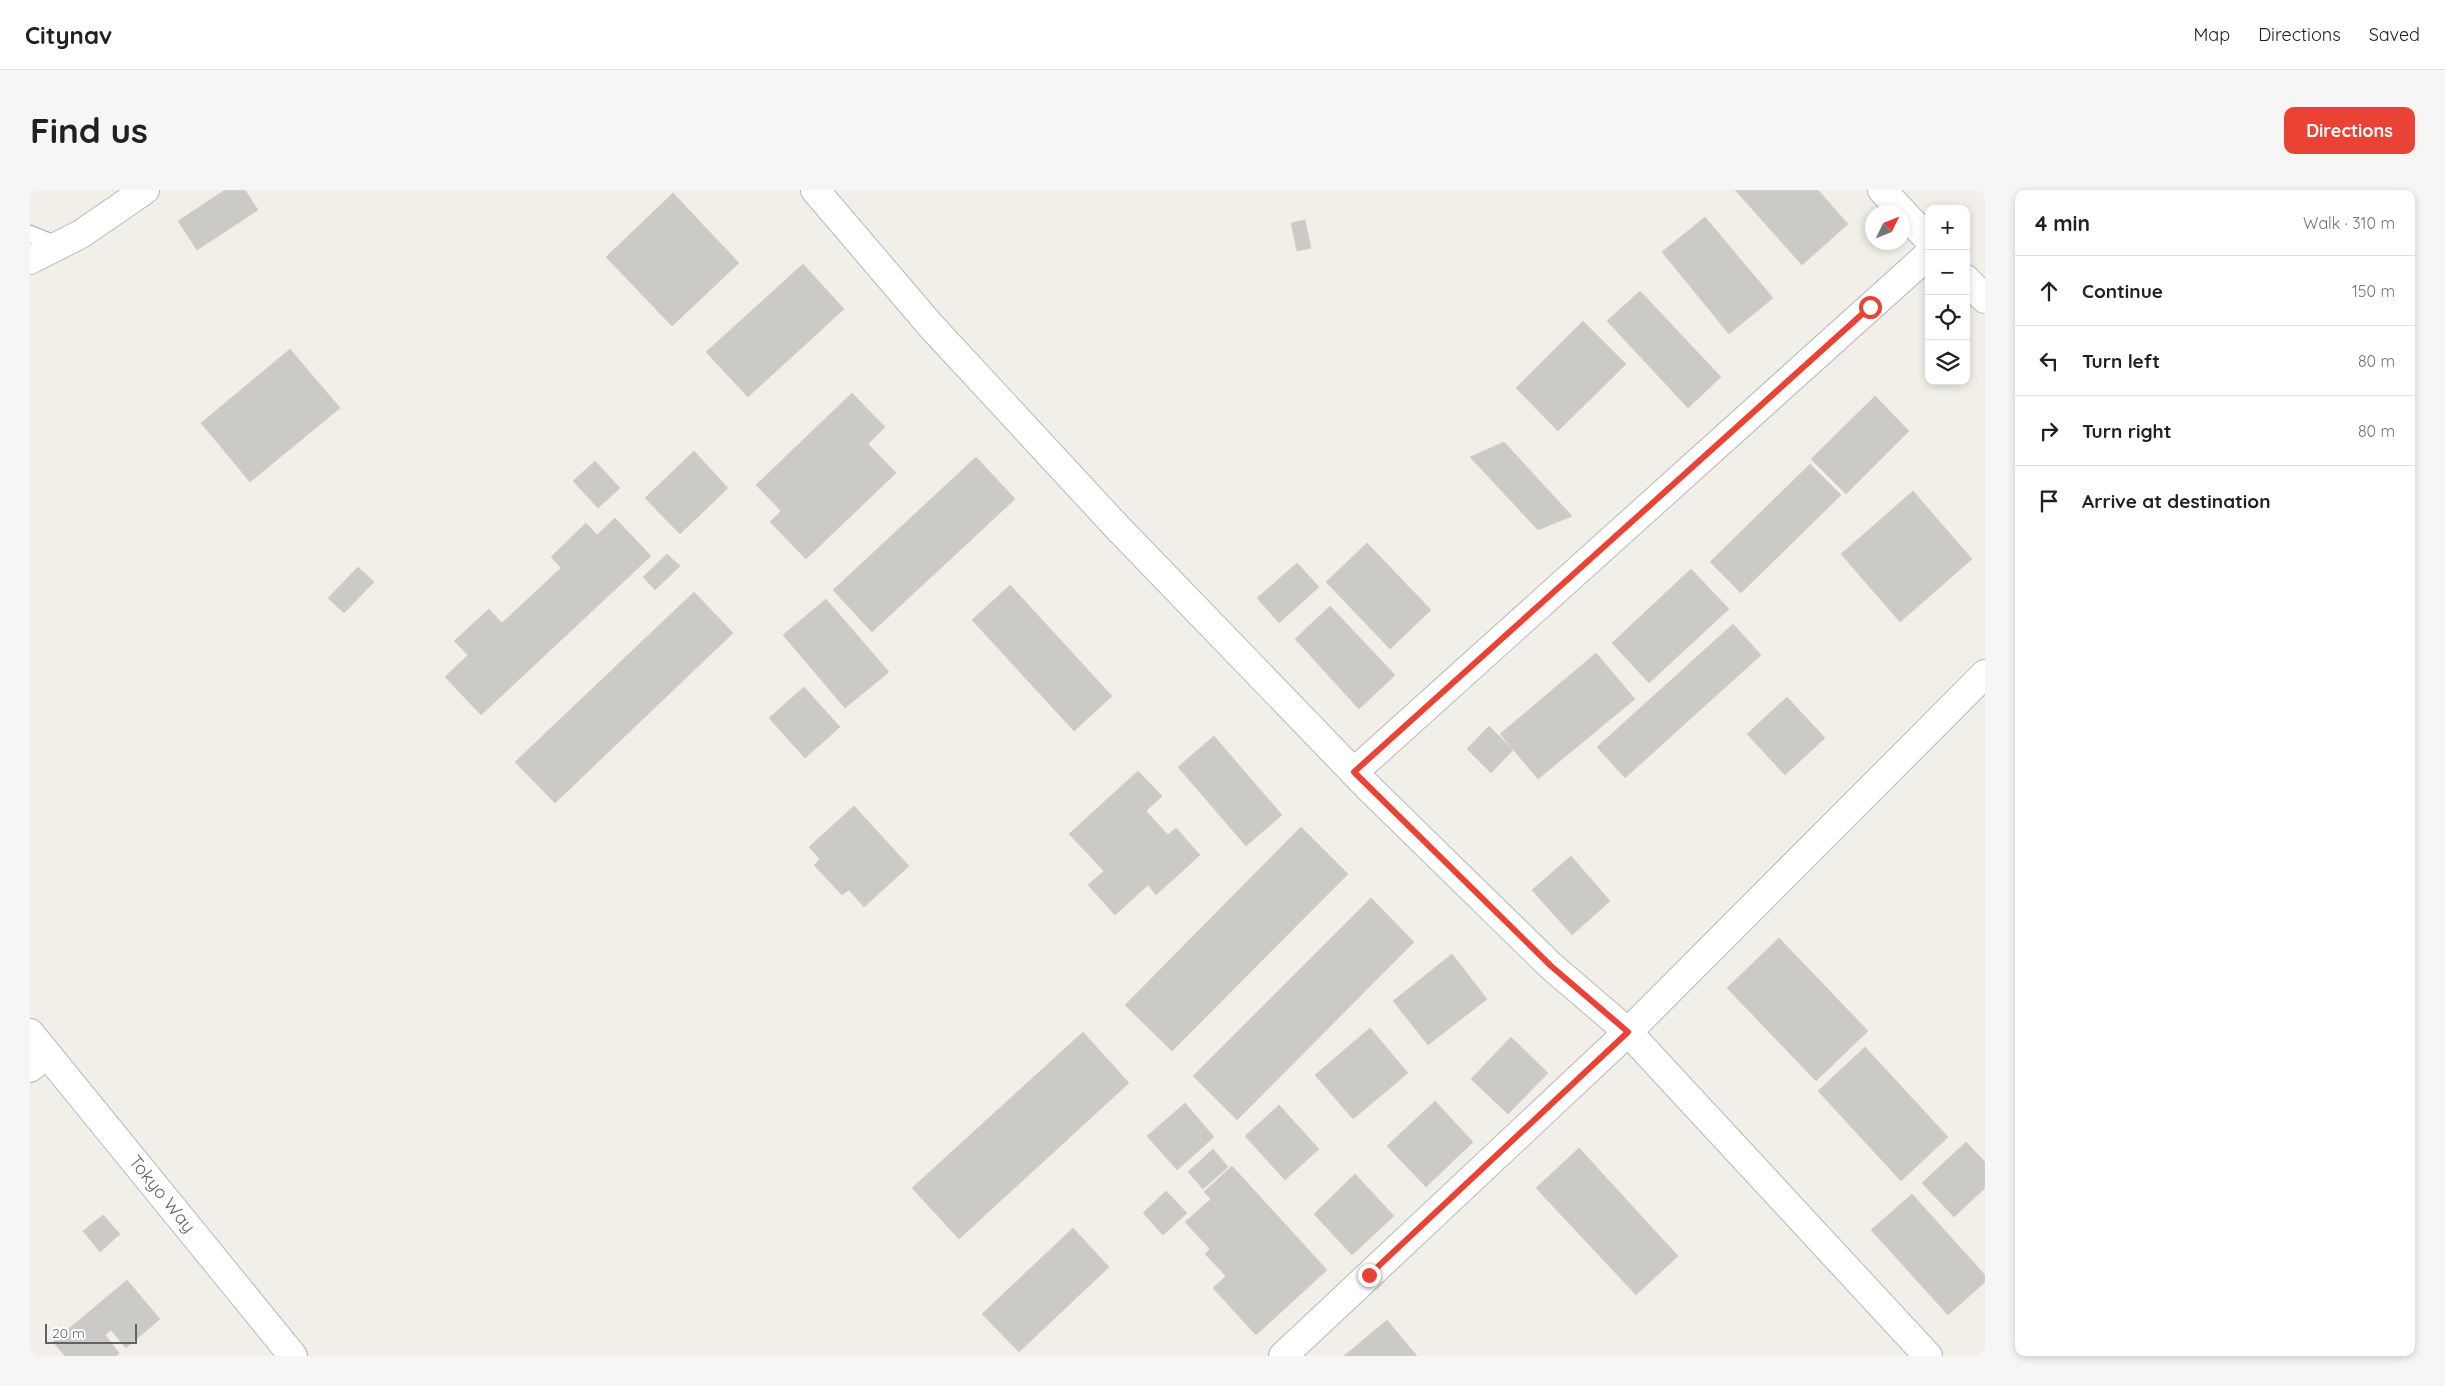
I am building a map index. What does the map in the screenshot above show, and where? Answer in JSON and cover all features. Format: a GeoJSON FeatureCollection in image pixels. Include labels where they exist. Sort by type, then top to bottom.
{"type":"FeatureCollection","features":[{"type":"Feature","properties":{"kind":"street"},"geometry":{"type":"LineString","coordinates":[[30,260],[81,234],[145,190]]}},
{"type":"Feature","properties":{"kind":"street"},"geometry":{"type":"LineString","coordinates":[[815,190],[931,326],[1118,528],[1354,772],[1551,966],[1628,1032],[1928,1356]]}},
{"type":"Feature","properties":{"kind":"street"},"geometry":{"type":"LineString","coordinates":[[1882,190],[1925,236]]}},
{"type":"Feature","properties":{"kind":"street"},"geometry":{"type":"LineString","coordinates":[[1354,772],[1925,258]]}},
{"type":"Feature","properties":{"kind":"street"},"geometry":{"type":"LineString","coordinates":[[1970,283],[1985,299]]}},
{"type":"Feature","properties":{"kind":"street"},"geometry":{"type":"LineString","coordinates":[[1283,1356],[1628,1032],[1985,674]]}},
{"type":"Feature","properties":{"kind":"street","name":"Tokyo Way"},"geometry":{"type":"LineString","coordinates":[[30,1033],[39,1061],[293,1356]]}},
{"type":"Feature","properties":{"kind":"lane"},"geometry":{"type":"LineString","coordinates":[[30,234],[57,245]]}},
{"type":"Feature","properties":{"kind":"building"},"geometry":{"type":"Polygon","coordinates":[[[225,190],[245,190],[258,210],[197,250],[178,221],[225,190]]]}},
{"type":"Feature","properties":{"kind":"building"},"geometry":{"type":"Polygon","coordinates":[[[1735,190],[1818,190],[1848,224],[1802,265],[1735,190]]]}},
{"type":"Feature","properties":{"kind":"building"},"geometry":{"type":"Polygon","coordinates":[[[673,193],[739,263],[672,326],[606,257],[673,193]]]}},
{"type":"Feature","properties":{"kind":"building"},"geometry":{"type":"Polygon","coordinates":[[[1705,217],[1773,298],[1729,334],[1662,252],[1705,217]]]}},
{"type":"Feature","properties":{"kind":"building"},"geometry":{"type":"Polygon","coordinates":[[[1305,220],[1311,248],[1297,251],[1291,223],[1305,220]]]}},
{"type":"Feature","properties":{"kind":"building"},"geometry":{"type":"Polygon","coordinates":[[[803,264],[844,309],[748,397],[706,352],[803,264]]]}},
{"type":"Feature","properties":{"kind":"building"},"geometry":{"type":"Polygon","coordinates":[[[1640,291],[1721,377],[1688,408],[1607,321],[1640,291]]]}},
{"type":"Feature","properties":{"kind":"building"},"geometry":{"type":"Polygon","coordinates":[[[1583,321],[1626,364],[1558,431],[1516,388],[1583,321]]]}},
{"type":"Feature","properties":{"kind":"building"},"geometry":{"type":"Polygon","coordinates":[[[290,349],[340,408],[250,482],[201,423],[290,349]]]}},
{"type":"Feature","properties":{"kind":"building"},"geometry":{"type":"Polygon","coordinates":[[[852,393],[885,427],[868,444],[896,473],[806,559],[770,522],[781,511],[756,485],[852,393]]]}},
{"type":"Feature","properties":{"kind":"building"},"geometry":{"type":"Polygon","coordinates":[[[1875,396],[1909,431],[1846,494],[1811,459],[1875,396]]]}},
{"type":"Feature","properties":{"kind":"building"},"geometry":{"type":"Polygon","coordinates":[[[1504,442],[1572,516],[1538,530],[1470,457],[1504,442]]]}},
{"type":"Feature","properties":{"kind":"building"},"geometry":{"type":"Polygon","coordinates":[[[694,451],[728,488],[680,534],[645,498],[694,451]]]}},
{"type":"Feature","properties":{"kind":"building"},"geometry":{"type":"Polygon","coordinates":[[[976,457],[1015,499],[872,632],[833,590],[976,457]]]}},
{"type":"Feature","properties":{"kind":"building"},"geometry":{"type":"Polygon","coordinates":[[[595,461],[620,488],[598,508],[573,481],[595,461]]]}},
{"type":"Feature","properties":{"kind":"building"},"geometry":{"type":"Polygon","coordinates":[[[1810,464],[1841,495],[1741,593],[1710,562],[1810,464]]]}},
{"type":"Feature","properties":{"kind":"building"},"geometry":{"type":"Polygon","coordinates":[[[1913,491],[1972,559],[1900,622],[1841,554],[1913,491]]]}},
{"type":"Feature","properties":{"kind":"building"},"geometry":{"type":"Polygon","coordinates":[[[615,518],[651,556],[481,715],[445,677],[468,655],[454,641],[489,609],[502,623],[561,568],[551,557],[586,523],[597,535],[615,518]]]}},
{"type":"Feature","properties":{"kind":"building"},"geometry":{"type":"Polygon","coordinates":[[[1367,543],[1431,610],[1390,649],[1326,582],[1367,543]]]}},
{"type":"Feature","properties":{"kind":"building"},"geometry":{"type":"Polygon","coordinates":[[[667,554],[680,566],[655,590],[643,577],[667,554]]]}},
{"type":"Feature","properties":{"kind":"building"},"geometry":{"type":"Polygon","coordinates":[[[1297,563],[1319,587],[1279,623],[1257,598],[1297,563]]]}},
{"type":"Feature","properties":{"kind":"building"},"geometry":{"type":"Polygon","coordinates":[[[358,567],[374,582],[344,613],[328,598],[358,567]]]}},
{"type":"Feature","properties":{"kind":"building"},"geometry":{"type":"Polygon","coordinates":[[[1691,569],[1729,609],[1649,683],[1612,643],[1691,569]]]}},
{"type":"Feature","properties":{"kind":"building"},"geometry":{"type":"Polygon","coordinates":[[[1010,585],[1112,696],[1074,731],[972,620],[1010,585]]]}},
{"type":"Feature","properties":{"kind":"building"},"geometry":{"type":"Polygon","coordinates":[[[694,592],[733,633],[555,803],[515,762],[694,592]]]}},
{"type":"Feature","properties":{"kind":"building"},"geometry":{"type":"Polygon","coordinates":[[[826,599],[889,672],[845,708],[783,635],[826,599]]]}},
{"type":"Feature","properties":{"kind":"building"},"geometry":{"type":"Polygon","coordinates":[[[1330,606],[1395,675],[1359,709],[1295,639],[1330,606]]]}},
{"type":"Feature","properties":{"kind":"building"},"geometry":{"type":"Polygon","coordinates":[[[1733,624],[1761,655],[1625,778],[1597,747],[1733,624]]]}},
{"type":"Feature","properties":{"kind":"building"},"geometry":{"type":"Polygon","coordinates":[[[1596,653],[1635,699],[1538,779],[1500,734],[1596,653]]]}},
{"type":"Feature","properties":{"kind":"building"},"geometry":{"type":"Polygon","coordinates":[[[804,687],[840,727],[805,758],[769,718],[804,687]]]}},
{"type":"Feature","properties":{"kind":"building"},"geometry":{"type":"Polygon","coordinates":[[[1787,697],[1825,738],[1785,775],[1747,734],[1787,697]]]}},
{"type":"Feature","properties":{"kind":"building"},"geometry":{"type":"Polygon","coordinates":[[[1489,726],[1513,750],[1491,773],[1467,749],[1489,726]]]}},
{"type":"Feature","properties":{"kind":"building"},"geometry":{"type":"Polygon","coordinates":[[[1214,736],[1282,815],[1246,846],[1178,767],[1214,736]]]}},
{"type":"Feature","properties":{"kind":"building"},"geometry":{"type":"Polygon","coordinates":[[[1138,771],[1162,796],[1146,811],[1168,835],[1176,828],[1200,855],[1156,895],[1148,885],[1115,915],[1088,885],[1104,871],[1069,834],[1138,771]]]}},
{"type":"Feature","properties":{"kind":"building"},"geometry":{"type":"Polygon","coordinates":[[[854,806],[909,866],[864,907],[849,890],[842,895],[814,865],[820,859],[809,847],[854,806]]]}},
{"type":"Feature","properties":{"kind":"building"},"geometry":{"type":"Polygon","coordinates":[[[1301,827],[1348,874],[1172,1051],[1125,1005],[1301,827]]]}},
{"type":"Feature","properties":{"kind":"building"},"geometry":{"type":"Polygon","coordinates":[[[1571,856],[1610,901],[1572,935],[1532,890],[1571,856]]]}},
{"type":"Feature","properties":{"kind":"building"},"geometry":{"type":"Polygon","coordinates":[[[1371,898],[1414,942],[1237,1120],[1193,1076],[1371,898]]]}},
{"type":"Feature","properties":{"kind":"building"},"geometry":{"type":"Polygon","coordinates":[[[1779,938],[1868,1031],[1816,1081],[1727,988],[1779,938]]]}},
{"type":"Feature","properties":{"kind":"building"},"geometry":{"type":"Polygon","coordinates":[[[1452,954],[1487,999],[1428,1045],[1393,1001],[1452,954]]]}},
{"type":"Feature","properties":{"kind":"building"},"geometry":{"type":"Polygon","coordinates":[[[1370,1028],[1408,1073],[1353,1119],[1315,1075],[1370,1028]]]}},
{"type":"Feature","properties":{"kind":"building"},"geometry":{"type":"Polygon","coordinates":[[[1083,1032],[1129,1083],[959,1239],[912,1188],[1083,1032]]]}},
{"type":"Feature","properties":{"kind":"building"},"geometry":{"type":"Polygon","coordinates":[[[1511,1037],[1548,1073],[1508,1114],[1471,1079],[1511,1037]]]}},
{"type":"Feature","properties":{"kind":"building"},"geometry":{"type":"Polygon","coordinates":[[[1865,1047],[1948,1137],[1901,1181],[1818,1091],[1865,1047]]]}},
{"type":"Feature","properties":{"kind":"building"},"geometry":{"type":"Polygon","coordinates":[[[1435,1101],[1473,1142],[1426,1187],[1387,1146],[1435,1101]]]}},
{"type":"Feature","properties":{"kind":"building"},"geometry":{"type":"Polygon","coordinates":[[[1185,1103],[1214,1137],[1177,1170],[1147,1136],[1185,1103]]]}},
{"type":"Feature","properties":{"kind":"building"},"geometry":{"type":"Polygon","coordinates":[[[1279,1105],[1319,1149],[1285,1180],[1245,1136],[1279,1105]]]}},
{"type":"Feature","properties":{"kind":"building"},"geometry":{"type":"Polygon","coordinates":[[[1966,1142],[1985,1162],[1985,1188],[1954,1217],[1922,1183],[1966,1142]]]}},
{"type":"Feature","properties":{"kind":"building"},"geometry":{"type":"Polygon","coordinates":[[[1579,1148],[1678,1256],[1636,1295],[1536,1188],[1579,1148]]]}},
{"type":"Feature","properties":{"kind":"building"},"geometry":{"type":"Polygon","coordinates":[[[1213,1149],[1228,1167],[1203,1189],[1188,1172],[1213,1149]]]}},
{"type":"Feature","properties":{"kind":"building"},"geometry":{"type":"Polygon","coordinates":[[[1232,1166],[1327,1270],[1256,1335],[1213,1288],[1226,1276],[1205,1254],[1210,1249],[1185,1222],[1211,1199],[1204,1192],[1232,1166]]]}},
{"type":"Feature","properties":{"kind":"building"},"geometry":{"type":"Polygon","coordinates":[[[1355,1174],[1394,1216],[1352,1255],[1314,1214],[1355,1174]]]}},
{"type":"Feature","properties":{"kind":"building"},"geometry":{"type":"Polygon","coordinates":[[[1166,1191],[1187,1213],[1163,1235],[1143,1213],[1166,1191]]]}},
{"type":"Feature","properties":{"kind":"building"},"geometry":{"type":"Polygon","coordinates":[[[1912,1194],[1985,1275],[1985,1282],[1948,1315],[1871,1230],[1912,1194]]]}},
{"type":"Feature","properties":{"kind":"building"},"geometry":{"type":"Polygon","coordinates":[[[103,1215],[120,1234],[100,1252],[83,1231],[103,1215]]]}},
{"type":"Feature","properties":{"kind":"building"},"geometry":{"type":"Polygon","coordinates":[[[1073,1228],[1109,1267],[1019,1352],[982,1314],[1073,1228]]]}},
{"type":"Feature","properties":{"kind":"building"},"geometry":{"type":"Polygon","coordinates":[[[127,1280],[160,1319],[126,1348],[111,1330],[105,1335],[119,1353],[116,1356],[65,1356],[53,1342],[127,1280]]]}},
{"type":"Feature","properties":{"kind":"building"},"geometry":{"type":"Polygon","coordinates":[[[1387,1320],[1417,1356],[1344,1356],[1387,1320]]]}},
{"type":"Feature","properties":{"kind":"route"},"geometry":{"type":"LineString","coordinates":[[1369,1275],[1628,1032],[1551,966],[1354,772],[1870,307]]}}]}
